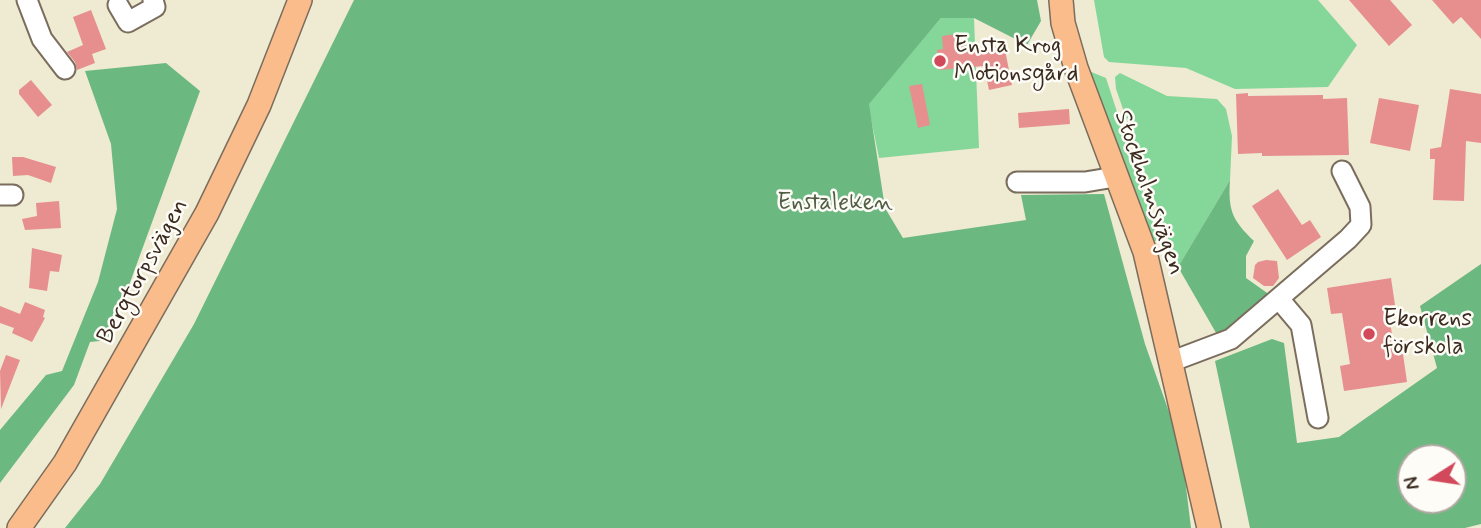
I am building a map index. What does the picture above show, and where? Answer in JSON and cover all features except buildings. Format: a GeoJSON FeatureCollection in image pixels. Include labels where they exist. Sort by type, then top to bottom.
{"type":"FeatureCollection","features":[{"type":"Feature","properties":{"kind":"main road","name":"Bergtorpsvägen"},"geometry":{"type":"LineString","coordinates":[[19,528],[65,463],[207,213],[259,105],[300,0]]}},
{"type":"Feature","properties":{"kind":"main road","name":"Bergtorpsvägen"},"geometry":{"type":"LineString","coordinates":[[290,29],[307,0]]}},
{"type":"Feature","properties":{"kind":"main road","name":"Stockholmsvägen"},"geometry":{"type":"LineString","coordinates":[[1061,0],[1063,23],[1076,68],[1145,252],[1209,528]]}},
{"type":"Feature","properties":{"kind":"street"},"geometry":{"type":"LineString","coordinates":[[27,0],[42,39],[65,69]]}},
{"type":"Feature","properties":{"kind":"street"},"geometry":{"type":"LineString","coordinates":[[118,5],[128,23],[155,7],[153,0]]}},
{"type":"Feature","properties":{"kind":"street"},"geometry":{"type":"LineString","coordinates":[[1170,362],[1231,339],[1361,225],[1360,207],[1342,171]]}},
{"type":"Feature","properties":{"kind":"street"},"geometry":{"type":"LineString","coordinates":[[1017,182],[1085,182],[1115,177]]}},
{"type":"Feature","properties":{"kind":"street"},"geometry":{"type":"LineString","coordinates":[[1279,299],[1301,325],[1318,418]]}},
{"type":"Feature","properties":{"kind":"green space","name":"Enstaleken"},"geometry":{"type":"Polygon","coordinates":[[[354,0],[1037,0],[1041,21],[1027,45],[974,18],[941,18],[869,104],[885,208],[903,238],[1026,220],[1021,195],[1104,194],[1145,344],[1181,446],[1191,528],[65,528],[100,484],[194,324],[354,0]]]}},
{"type":"Feature","properties":{"kind":"green space"},"geometry":{"type":"Polygon","coordinates":[[[1094,0],[1318,0],[1357,45],[1328,87],[1235,89],[1186,68],[1109,62],[1104,57],[1094,0]]]}},
{"type":"Feature","properties":{"kind":"green space","name":"Ensta Krog Motionsgård"},"geometry":{"type":"Polygon","coordinates":[[[941,18],[974,18],[979,148],[879,158],[868,104],[941,18]]]}},
{"type":"Feature","properties":{"kind":"green space"},"geometry":{"type":"Polygon","coordinates":[[[166,63],[200,91],[109,340],[90,342],[74,385],[0,483],[0,430],[46,375],[62,371],[98,282],[117,209],[111,144],[85,71],[166,63]]]}},
{"type":"Feature","properties":{"kind":"green space"},"geometry":{"type":"Polygon","coordinates":[[[1084,69],[1106,78],[1159,241],[1149,241],[1084,69]]]}},
{"type":"Feature","properties":{"kind":"green space"},"geometry":{"type":"Polygon","coordinates":[[[1120,73],[1167,96],[1217,99],[1226,109],[1232,136],[1230,180],[1178,267],[1116,89],[1115,77],[1120,73]]]}},
{"type":"Feature","properties":{"kind":"green space"},"geometry":{"type":"Polygon","coordinates":[[[1230,180],[1233,214],[1254,241],[1246,256],[1246,278],[1270,295],[1219,338],[1178,267],[1230,180]]]}},
{"type":"Feature","properties":{"kind":"green space"},"geometry":{"type":"Polygon","coordinates":[[[1481,264],[1481,524],[1465,528],[1250,528],[1215,361],[1272,339],[1284,343],[1297,443],[1339,437],[1437,368],[1420,306],[1481,264]]]}},
{"type":"Feature","properties":{"kind":"place","name":"Ensta Krog Motionsgård"},"geometry":{"type":"Point","coordinates":[940,61]}},
{"type":"Feature","properties":{"kind":"place","name":"Ekorrens förskola"},"geometry":{"type":"Point","coordinates":[1369,334]}}]}
